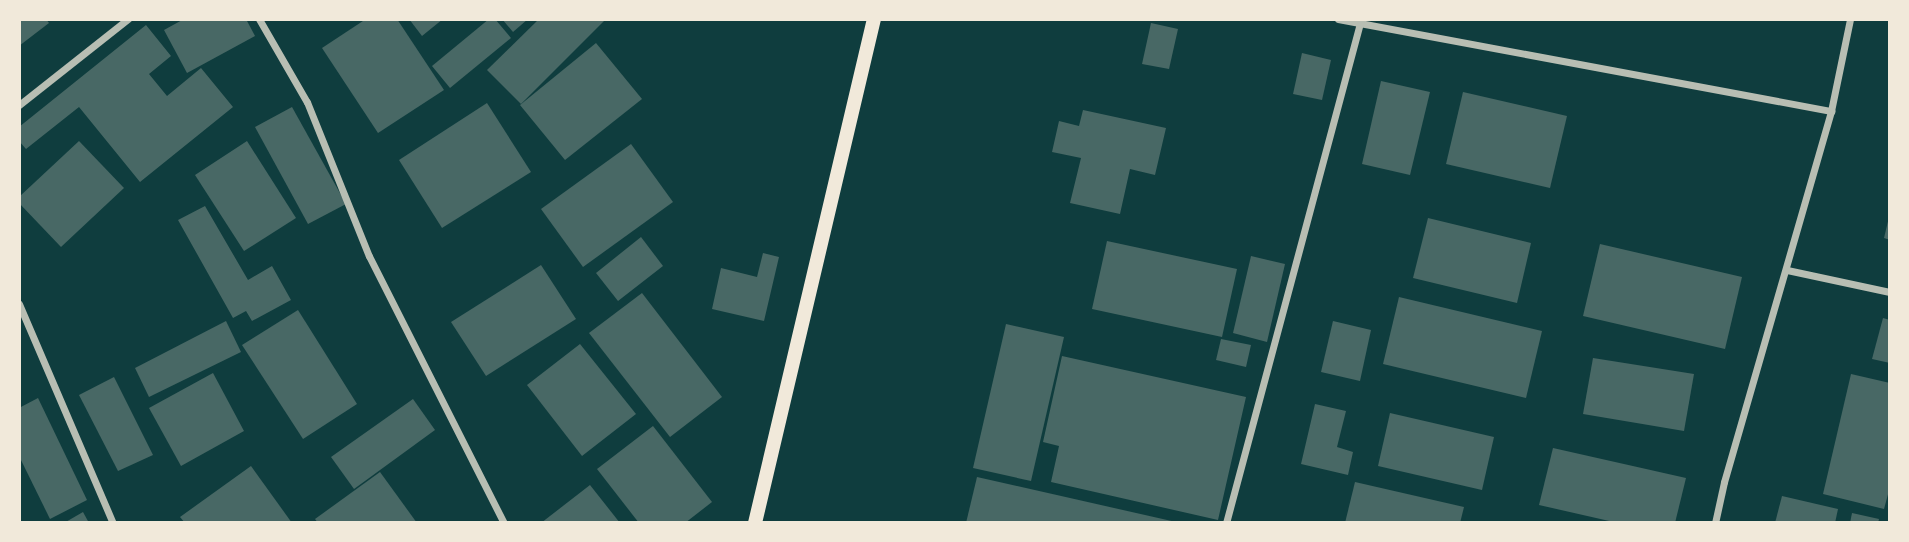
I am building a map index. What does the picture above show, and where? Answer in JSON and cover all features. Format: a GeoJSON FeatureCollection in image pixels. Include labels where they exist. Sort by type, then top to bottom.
{"type":"FeatureCollection","features":[{"type":"Feature","properties":{"kind":"main road"},"geometry":{"type":"LineString","coordinates":[[755,523],[874,19]]}},
{"type":"Feature","properties":{"kind":"street"},"geometry":{"type":"LineString","coordinates":[[19,105],[128,19]]}},
{"type":"Feature","properties":{"kind":"street"},"geometry":{"type":"LineString","coordinates":[[259,19],[307,102],[369,256],[504,523]]}},
{"type":"Feature","properties":{"kind":"street"},"geometry":{"type":"LineString","coordinates":[[1338,19],[1831,111]]}},
{"type":"Feature","properties":{"kind":"street"},"geometry":{"type":"LineString","coordinates":[[1715,523],[1724,482],[1831,111],[1850,19]]}},
{"type":"Feature","properties":{"kind":"street"},"geometry":{"type":"LineString","coordinates":[[1226,523],[1360,22]]}},
{"type":"Feature","properties":{"kind":"street"},"geometry":{"type":"LineString","coordinates":[[1787,270],[1890,292]]}},
{"type":"Feature","properties":{"kind":"street"},"geometry":{"type":"LineString","coordinates":[[19,304],[113,523]]}},
{"type":"Feature","properties":{"kind":"building"},"geometry":{"type":"Polygon","coordinates":[[[19,19],[46,19],[49,23],[19,46],[19,19]]]}},
{"type":"Feature","properties":{"kind":"building"},"geometry":{"type":"Polygon","coordinates":[[[184,19],[246,19],[255,36],[187,73],[164,30],[184,19]]]}},
{"type":"Feature","properties":{"kind":"building"},"geometry":{"type":"Polygon","coordinates":[[[366,19],[397,19],[444,90],[378,133],[322,48],[366,19]]]}},
{"type":"Feature","properties":{"kind":"building"},"geometry":{"type":"Polygon","coordinates":[[[409,19],[443,19],[422,36],[409,19]]]}},
{"type":"Feature","properties":{"kind":"building"},"geometry":{"type":"Polygon","coordinates":[[[489,19],[495,19],[511,38],[450,88],[432,66],[489,19]]]}},
{"type":"Feature","properties":{"kind":"building"},"geometry":{"type":"Polygon","coordinates":[[[502,19],[528,19],[513,32],[502,19]]]}},
{"type":"Feature","properties":{"kind":"building"},"geometry":{"type":"Polygon","coordinates":[[[539,19],[606,19],[521,104],[487,70],[539,19]]]}},
{"type":"Feature","properties":{"kind":"building"},"geometry":{"type":"Polygon","coordinates":[[[1151,23],[1178,29],[1169,69],[1142,64],[1151,23]]]}},
{"type":"Feature","properties":{"kind":"building"},"geometry":{"type":"Polygon","coordinates":[[[146,25],[171,56],[149,74],[167,96],[201,68],[233,107],[140,182],[79,107],[26,149],[19,141],[19,127],[146,25]]]}},
{"type":"Feature","properties":{"kind":"building"},"geometry":{"type":"Polygon","coordinates":[[[596,43],[642,99],[565,160],[520,105],[596,43]]]}},
{"type":"Feature","properties":{"kind":"building"},"geometry":{"type":"Polygon","coordinates":[[[1302,53],[1331,60],[1322,100],[1293,94],[1302,53]]]}},
{"type":"Feature","properties":{"kind":"building"},"geometry":{"type":"Polygon","coordinates":[[[1381,81],[1430,92],[1410,175],[1362,164],[1381,81]]]}},
{"type":"Feature","properties":{"kind":"building"},"geometry":{"type":"Polygon","coordinates":[[[1463,92],[1567,116],[1550,188],[1446,164],[1463,92]]]}},
{"type":"Feature","properties":{"kind":"building"},"geometry":{"type":"Polygon","coordinates":[[[487,103],[531,172],[442,228],[399,160],[487,103]]]}},
{"type":"Feature","properties":{"kind":"building"},"geometry":{"type":"Polygon","coordinates":[[[292,107],[346,204],[308,224],[255,127],[292,107]]]}},
{"type":"Feature","properties":{"kind":"building"},"geometry":{"type":"Polygon","coordinates":[[[1083,110],[1166,128],[1155,175],[1130,169],[1120,214],[1070,203],[1081,158],[1052,152],[1059,121],[1079,126],[1083,110]]]}},
{"type":"Feature","properties":{"kind":"building"},"geometry":{"type":"Polygon","coordinates":[[[79,141],[124,188],[61,247],[19,203],[19,197],[79,141]]]}},
{"type":"Feature","properties":{"kind":"building"},"geometry":{"type":"Polygon","coordinates":[[[247,141],[296,218],[244,251],[195,175],[247,141]]]}},
{"type":"Feature","properties":{"kind":"building"},"geometry":{"type":"Polygon","coordinates":[[[631,144],[673,202],[583,267],[541,209],[631,144]]]}},
{"type":"Feature","properties":{"kind":"building"},"geometry":{"type":"Polygon","coordinates":[[[205,206],[248,280],[272,266],[291,300],[252,321],[246,311],[233,318],[178,220],[205,206]]]}},
{"type":"Feature","properties":{"kind":"building"},"geometry":{"type":"Polygon","coordinates":[[[1890,217],[1890,240],[1884,238],[1890,217]]]}},
{"type":"Feature","properties":{"kind":"building"},"geometry":{"type":"Polygon","coordinates":[[[1428,218],[1531,243],[1517,303],[1413,278],[1428,218]]]}},
{"type":"Feature","properties":{"kind":"building"},"geometry":{"type":"Polygon","coordinates":[[[641,237],[663,266],[618,301],[596,273],[641,237]]]}},
{"type":"Feature","properties":{"kind":"building"},"geometry":{"type":"Polygon","coordinates":[[[1107,241],[1237,269],[1222,337],[1092,309],[1107,241]]]}},
{"type":"Feature","properties":{"kind":"building"},"geometry":{"type":"Polygon","coordinates":[[[1600,244],[1742,277],[1725,349],[1583,316],[1600,244]]]}},
{"type":"Feature","properties":{"kind":"building"},"geometry":{"type":"Polygon","coordinates":[[[763,253],[779,257],[764,321],[712,309],[721,268],[757,277],[763,253]]]}},
{"type":"Feature","properties":{"kind":"building"},"geometry":{"type":"Polygon","coordinates":[[[1251,256],[1285,264],[1267,342],[1233,333],[1251,256]]]}},
{"type":"Feature","properties":{"kind":"building"},"geometry":{"type":"Polygon","coordinates":[[[541,265],[576,319],[486,376],[451,322],[541,265]]]}},
{"type":"Feature","properties":{"kind":"building"},"geometry":{"type":"Polygon","coordinates":[[[642,293],[722,397],[670,437],[589,333],[642,293]]]}},
{"type":"Feature","properties":{"kind":"building"},"geometry":{"type":"Polygon","coordinates":[[[1399,297],[1542,331],[1526,398],[1383,364],[1399,297]]]}},
{"type":"Feature","properties":{"kind":"building"},"geometry":{"type":"Polygon","coordinates":[[[298,310],[357,404],[303,439],[242,345],[298,310]]]}},
{"type":"Feature","properties":{"kind":"building"},"geometry":{"type":"Polygon","coordinates":[[[1883,318],[1890,320],[1890,363],[1872,359],[1883,318]]]}},
{"type":"Feature","properties":{"kind":"building"},"geometry":{"type":"Polygon","coordinates":[[[226,321],[241,352],[149,397],[135,368],[226,321]]]}},
{"type":"Feature","properties":{"kind":"building"},"geometry":{"type":"Polygon","coordinates":[[[1333,321],[1371,330],[1360,381],[1321,372],[1333,321]]]}},
{"type":"Feature","properties":{"kind":"building"},"geometry":{"type":"Polygon","coordinates":[[[1006,324],[1064,337],[1031,481],[973,468],[1006,324]]]}},
{"type":"Feature","properties":{"kind":"building"},"geometry":{"type":"Polygon","coordinates":[[[1221,339],[1251,345],[1246,367],[1216,360],[1221,339]]]}},
{"type":"Feature","properties":{"kind":"building"},"geometry":{"type":"Polygon","coordinates":[[[580,344],[636,414],[582,456],[527,385],[580,344]]]}},
{"type":"Feature","properties":{"kind":"building"},"geometry":{"type":"Polygon","coordinates":[[[1062,356],[1246,397],[1218,520],[1051,482],[1059,446],[1043,442],[1062,356]]]}},
{"type":"Feature","properties":{"kind":"building"},"geometry":{"type":"Polygon","coordinates":[[[1593,358],[1694,374],[1684,431],[1583,414],[1593,358]]]}},
{"type":"Feature","properties":{"kind":"building"},"geometry":{"type":"Polygon","coordinates":[[[213,373],[244,431],[181,466],[149,408],[213,373]]]}},
{"type":"Feature","properties":{"kind":"building"},"geometry":{"type":"Polygon","coordinates":[[[1851,374],[1890,383],[1890,487],[1884,509],[1823,494],[1851,374]]]}},
{"type":"Feature","properties":{"kind":"building"},"geometry":{"type":"Polygon","coordinates":[[[114,377],[153,455],[118,471],[79,395],[114,377]]]}},
{"type":"Feature","properties":{"kind":"building"},"geometry":{"type":"Polygon","coordinates":[[[38,398],[87,500],[50,519],[19,456],[19,408],[38,398]]]}},
{"type":"Feature","properties":{"kind":"building"},"geometry":{"type":"Polygon","coordinates":[[[413,399],[435,430],[354,489],[331,457],[413,399]]]}},
{"type":"Feature","properties":{"kind":"building"},"geometry":{"type":"Polygon","coordinates":[[[1315,404],[1346,411],[1337,447],[1353,452],[1348,475],[1301,464],[1315,404]]]}},
{"type":"Feature","properties":{"kind":"building"},"geometry":{"type":"Polygon","coordinates":[[[1390,413],[1494,437],[1482,490],[1378,466],[1390,413]]]}},
{"type":"Feature","properties":{"kind":"building"},"geometry":{"type":"Polygon","coordinates":[[[653,426],[712,502],[685,523],[639,523],[597,469],[653,426]]]}},
{"type":"Feature","properties":{"kind":"building"},"geometry":{"type":"Polygon","coordinates":[[[1553,448],[1686,478],[1675,523],[1618,523],[1539,505],[1553,448]]]}},
{"type":"Feature","properties":{"kind":"building"},"geometry":{"type":"Polygon","coordinates":[[[251,466],[292,523],[185,523],[180,517],[251,466]]]}},
{"type":"Feature","properties":{"kind":"building"},"geometry":{"type":"Polygon","coordinates":[[[380,472],[417,523],[318,523],[315,519],[380,472]]]}},
{"type":"Feature","properties":{"kind":"building"},"geometry":{"type":"Polygon","coordinates":[[[977,477],[1176,522],[1176,523],[966,523],[977,477]]]}},
{"type":"Feature","properties":{"kind":"building"},"geometry":{"type":"Polygon","coordinates":[[[1355,482],[1464,507],[1460,523],[1345,523],[1355,482]]]}},
{"type":"Feature","properties":{"kind":"building"},"geometry":{"type":"Polygon","coordinates":[[[590,485],[620,523],[541,523],[590,485]]]}},
{"type":"Feature","properties":{"kind":"building"},"geometry":{"type":"Polygon","coordinates":[[[1782,496],[1838,509],[1835,523],[1775,523],[1782,496]]]}},
{"type":"Feature","properties":{"kind":"building"},"geometry":{"type":"Polygon","coordinates":[[[83,512],[89,523],[64,523],[83,512]]]}},
{"type":"Feature","properties":{"kind":"building"},"geometry":{"type":"Polygon","coordinates":[[[1852,513],[1879,519],[1878,523],[1850,523],[1852,513]]]}}]}
